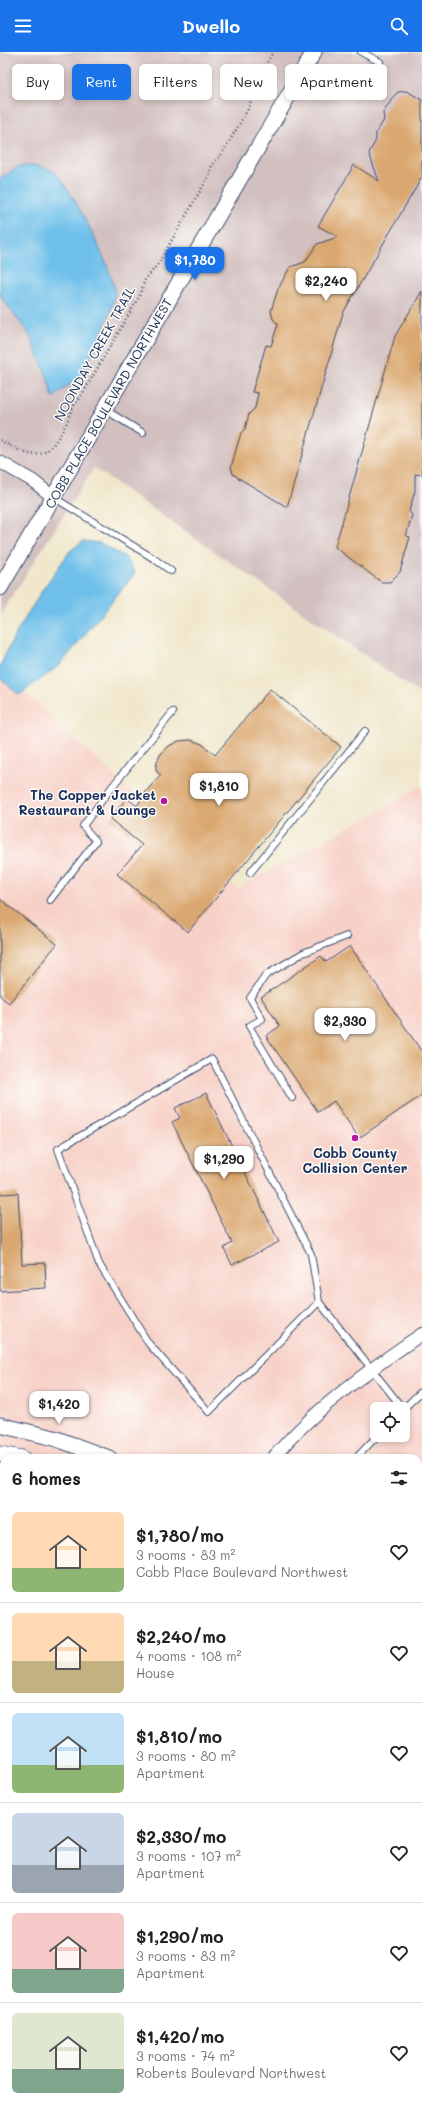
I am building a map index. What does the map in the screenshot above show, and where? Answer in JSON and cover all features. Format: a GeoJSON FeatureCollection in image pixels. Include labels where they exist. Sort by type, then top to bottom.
{"type":"FeatureCollection","features":[{"type":"Feature","properties":{"kind":"street","name":"COBB PLACE BOULEVARD NORTHWEST"},"geometry":{"type":"LineString","coordinates":[[0,588],[314,52]]}},
{"type":"Feature","properties":{"kind":"street"},"geometry":{"type":"LineString","coordinates":[[0,462],[33,481],[53,497]]}},
{"type":"Feature","properties":{"kind":"street"},"geometry":{"type":"LineString","coordinates":[[276,1454],[291,1437],[371,1369],[422,1334]]}},
{"type":"Feature","properties":{"kind":"street"},"geometry":{"type":"LineString","coordinates":[[0,1424],[54,1438],[99,1454]]}},
{"type":"Feature","properties":{"kind":"lane"},"geometry":{"type":"LineString","coordinates":[[361,52],[380,62]]}},
{"type":"Feature","properties":{"kind":"lane"},"geometry":{"type":"LineString","coordinates":[[104,409],[143,433]]}},
{"type":"Feature","properties":{"kind":"lane"},"geometry":{"type":"LineString","coordinates":[[53,497],[171,570]]}},
{"type":"Feature","properties":{"kind":"lane"},"geometry":{"type":"LineString","coordinates":[[50,900],[96,841],[84,826],[111,788],[174,712]]}},
{"type":"Feature","properties":{"kind":"lane"},"geometry":{"type":"LineString","coordinates":[[250,873],[365,731]]}},
{"type":"Feature","properties":{"kind":"lane"},"geometry":{"type":"LineString","coordinates":[[292,1098],[249,1026],[262,1019],[250,998],[266,975],[303,953],[347,936]]}},
{"type":"Feature","properties":{"kind":"lane"},"geometry":{"type":"LineString","coordinates":[[319,1302],[209,1412],[149,1344],[99,1264],[58,1149],[212,1059],[311,1254],[319,1302],[397,1402]]}},
{"type":"Feature","properties":{"kind":"lane"},"geometry":{"type":"LineString","coordinates":[[410,1402],[422,1391]]}},
{"type":"Feature","properties":{"kind":"lane"},"geometry":{"type":"LineString","coordinates":[[360,1454],[371,1442]]}},
{"type":"Feature","properties":{"kind":"path","name":"NOONDAY CREEK TRAIL"},"geometry":{"type":"LineString","coordinates":[[0,440],[23,454],[31,455],[48,451],[54,445],[67,421],[72,406],[80,398],[139,297],[145,280],[158,264],[208,178],[212,165],[222,154],[248,110],[257,80],[273,52]]}},
{"type":"Feature","properties":{"kind":"shaded area"},"geometry":{"type":"Polygon","coordinates":[[[0,52],[422,52],[422,695],[94,468],[0,615],[0,52]]]}},
{"type":"Feature","properties":{"kind":"shaded area"},"geometry":{"type":"Polygon","coordinates":[[[0,670],[237,889],[422,786],[422,1454],[0,1454],[0,670]]]}},
{"type":"Feature","properties":{"kind":"water"},"geometry":{"type":"Polygon","coordinates":[[[35,165],[53,171],[80,209],[108,267],[115,293],[107,321],[85,368],[75,380],[53,398],[46,374],[29,334],[0,296],[0,179],[18,167],[35,165]]]}},
{"type":"Feature","properties":{"kind":"water"},"geometry":{"type":"Polygon","coordinates":[[[83,541],[100,543],[125,557],[135,573],[60,665],[19,695],[0,678],[0,666],[15,635],[43,589],[70,551],[83,541]]]}},
{"type":"Feature","properties":{"kind":"building"},"geometry":{"type":"Polygon","coordinates":[[[407,91],[422,100],[422,177],[343,313],[287,507],[233,474],[231,467],[241,433],[245,429],[249,414],[255,408],[258,393],[252,392],[266,345],[271,346],[278,324],[273,319],[271,311],[278,289],[290,267],[305,262],[317,244],[338,237],[318,226],[354,165],[379,181],[369,153],[376,140],[376,133],[384,120],[383,113],[398,92],[407,91]]]}},
{"type":"Feature","properties":{"kind":"building"},"geometry":{"type":"Polygon","coordinates":[[[422,291],[422,475],[415,474],[415,491],[409,511],[412,515],[406,536],[410,537],[400,572],[390,582],[381,582],[335,547],[395,336],[422,291]]]}},
{"type":"Feature","properties":{"kind":"building"},"geometry":{"type":"Polygon","coordinates":[[[270,689],[341,747],[188,932],[117,874],[142,845],[110,819],[127,798],[137,806],[148,789],[161,775],[156,771],[156,765],[160,755],[167,747],[179,741],[191,740],[202,744],[215,755],[270,689]]]}},
{"type":"Feature","properties":{"kind":"building"},"geometry":{"type":"Polygon","coordinates":[[[0,899],[57,944],[9,1003],[0,996],[0,899]]]}},
{"type":"Feature","properties":{"kind":"building"},"geometry":{"type":"Polygon","coordinates":[[[350,946],[422,1052],[422,1095],[359,1138],[334,1101],[318,1112],[266,1036],[280,1026],[261,997],[321,956],[326,962],[350,946]]]}},
{"type":"Feature","properties":{"kind":"building"},"geometry":{"type":"Polygon","coordinates":[[[206,1093],[279,1242],[232,1265],[224,1248],[232,1243],[172,1122],[180,1118],[175,1108],[206,1093]]]}},
{"type":"Feature","properties":{"kind":"building"},"geometry":{"type":"Polygon","coordinates":[[[18,1193],[22,1264],[45,1263],[46,1288],[0,1291],[0,1194],[18,1193]]]}},
{"type":"Feature","properties":{"kind":"place","name":"The Copper Jacket Restaurant & Lounge"},"geometry":{"type":"Point","coordinates":[164,801]}},
{"type":"Feature","properties":{"kind":"place","name":"Cobb County Collision Center"},"geometry":{"type":"Point","coordinates":[355,1138]}}]}
